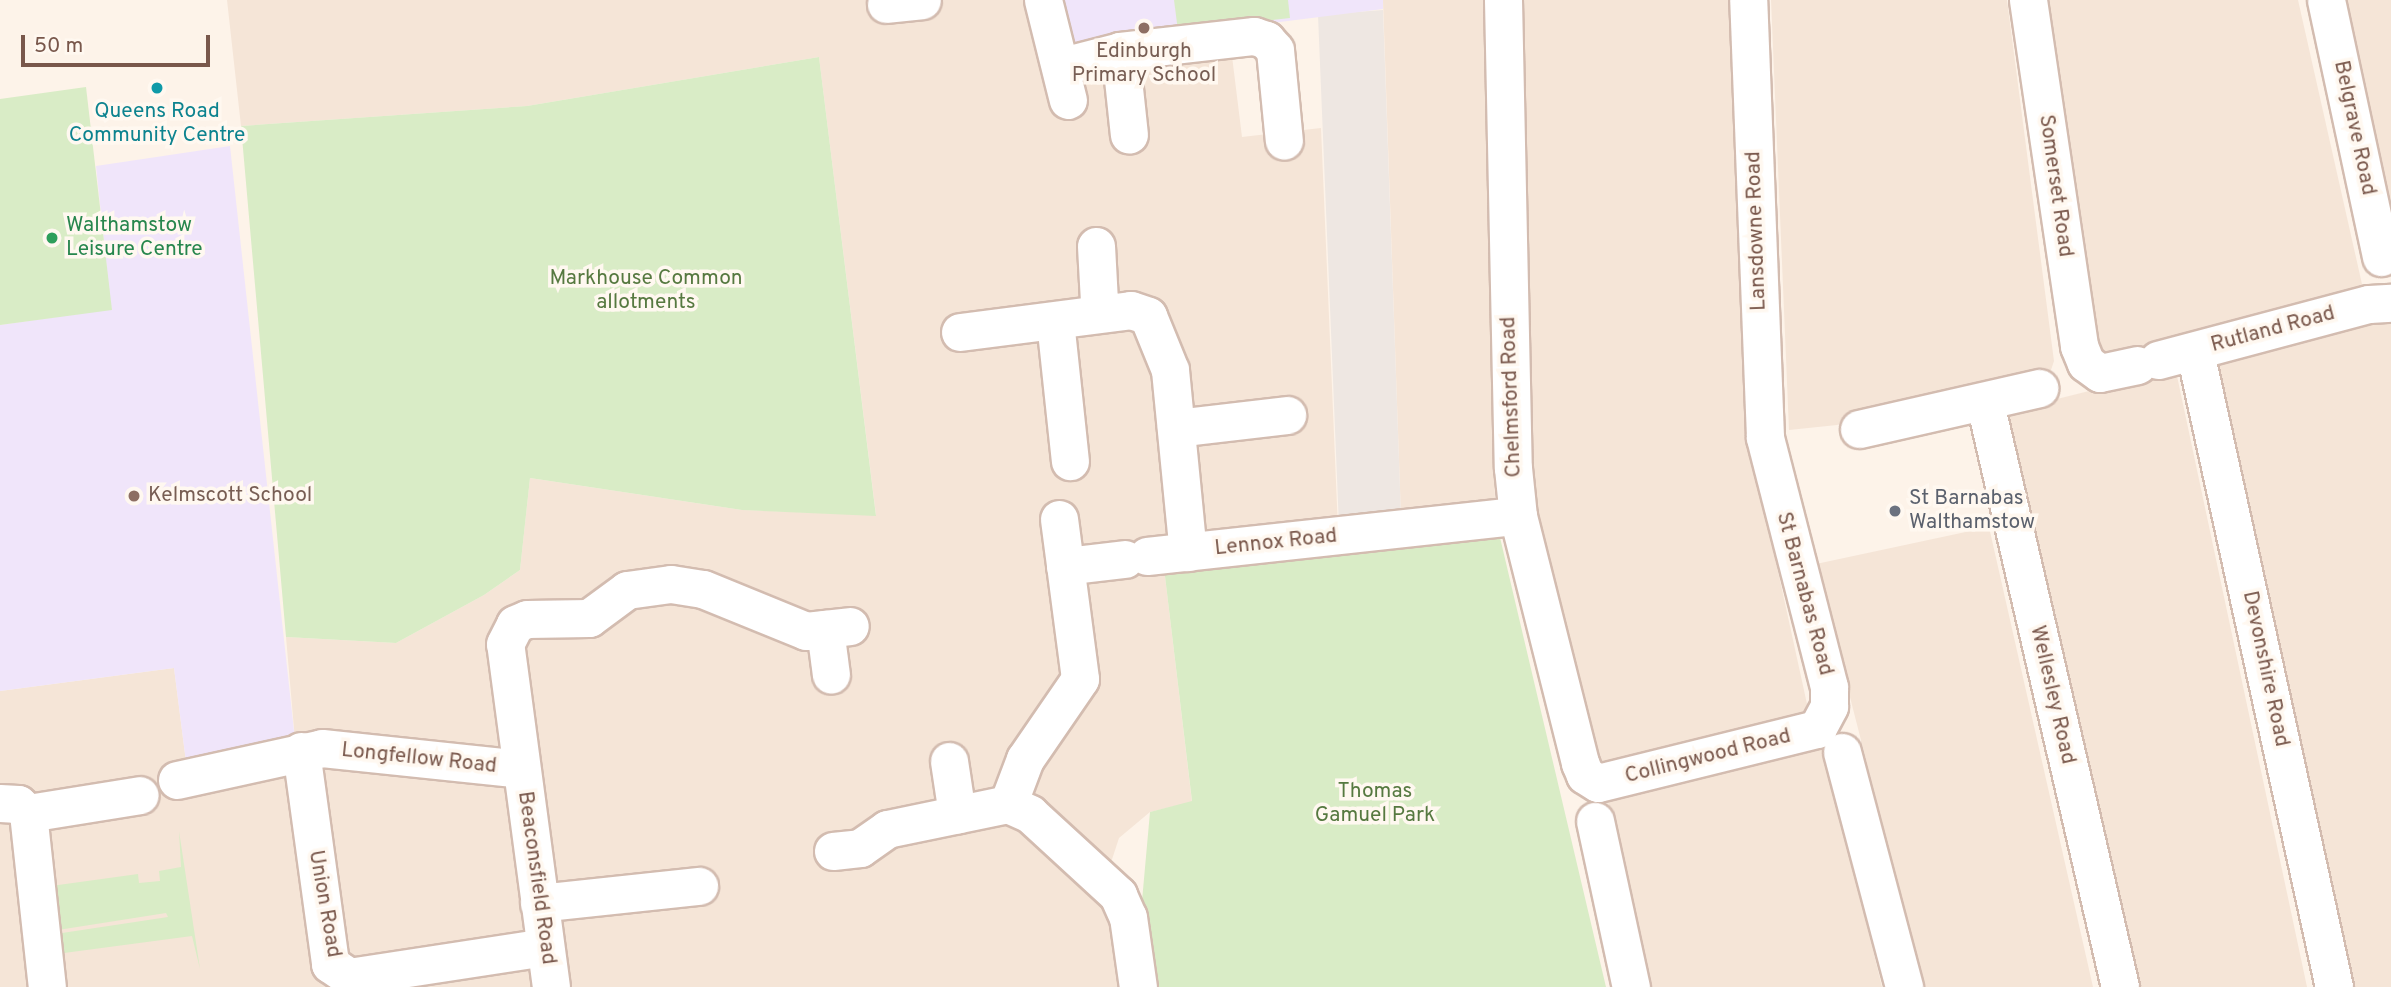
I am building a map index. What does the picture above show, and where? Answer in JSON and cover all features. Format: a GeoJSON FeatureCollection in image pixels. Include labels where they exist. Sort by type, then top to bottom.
{"type":"FeatureCollection","features":[{"type":"Feature","properties":{"kind":"street"},"geometry":{"type":"LineString","coordinates":[[886,4],[922,0]]}},
{"type":"Feature","properties":{"kind":"street"},"geometry":{"type":"LineString","coordinates":[[1043,0],[1066,83],[1119,51],[1254,36],[1266,40],[1275,50],[1284,141]]}},
{"type":"Feature","properties":{"kind":"street","name":"Chelmsford Road"},"geometry":{"type":"LineString","coordinates":[[1503,0],[1513,468],[1518,516],[1580,763],[1592,781]]}},
{"type":"Feature","properties":{"kind":"street","name":"Lansdowne Road"},"geometry":{"type":"LineString","coordinates":[[1748,0],[1768,463]]}},
{"type":"Feature","properties":{"kind":"street","name":"Somerset Road"},"geometry":{"type":"LineString","coordinates":[[2028,0],[2079,346],[2092,369]]}},
{"type":"Feature","properties":{"kind":"street","name":"Belgrave Road"},"geometry":{"type":"LineString","coordinates":[[2326,0],[2381,257]]}},
{"type":"Feature","properties":{"kind":"street"},"geometry":{"type":"LineString","coordinates":[[1119,51],[1129,135]]}},
{"type":"Feature","properties":{"kind":"street"},"geometry":{"type":"LineString","coordinates":[[1096,246],[1099,301],[1109,312]]}},
{"type":"Feature","properties":{"kind":"street","name":"Rutland Road"},"geometry":{"type":"LineString","coordinates":[[2092,369],[2108,373],[2389,303]]}},
{"type":"Feature","properties":{"kind":"street","name":"Lennox Road"},"geometry":{"type":"LineString","coordinates":[[960,332],[1131,310],[1148,316],[1170,370],[1188,552],[1518,516]]}},
{"type":"Feature","properties":{"kind":"street"},"geometry":{"type":"LineString","coordinates":[[1055,321],[1070,461]]}},
{"type":"Feature","properties":{"kind":"street","name":"Devonshire Road"},"geometry":{"type":"LineString","coordinates":[[2195,352],[2334,987]]}},
{"type":"Feature","properties":{"kind":"street"},"geometry":{"type":"LineString","coordinates":[[1859,429],[1985,403],[2039,388]]}},
{"type":"Feature","properties":{"kind":"street","name":"Wellesley Road"},"geometry":{"type":"LineString","coordinates":[[1985,403],[2120,987]]}},
{"type":"Feature","properties":{"kind":"street"},"geometry":{"type":"LineString","coordinates":[[1176,428],[1287,415]]}},
{"type":"Feature","properties":{"kind":"street","name":"St Barnabas Road"},"geometry":{"type":"LineString","coordinates":[[1768,463],[1829,687],[1832,739],[1904,987]]}},
{"type":"Feature","properties":{"kind":"street"},"geometry":{"type":"LineString","coordinates":[[1008,804],[1025,759],[1080,679],[1059,519]]}},
{"type":"Feature","properties":{"kind":"street"},"geometry":{"type":"LineString","coordinates":[[1065,566],[1188,552]]}},
{"type":"Feature","properties":{"kind":"street","name":"Longfellow Road"},"geometry":{"type":"LineString","coordinates":[[177,780],[322,748],[521,769],[505,644],[515,624],[527,619],[589,618],[627,590],[671,584],[703,589],[806,631],[838,627],[831,676]]}},
{"type":"Feature","properties":{"kind":"street","name":"Collingwood Road"},"geometry":{"type":"LineString","coordinates":[[1592,781],[1832,739]]}},
{"type":"Feature","properties":{"kind":"street","name":"Union Road"},"geometry":{"type":"LineString","coordinates":[[301,751],[330,964],[349,977],[545,947]]}},
{"type":"Feature","properties":{"kind":"street"},"geometry":{"type":"LineString","coordinates":[[949,761],[957,814]]}},
{"type":"Feature","properties":{"kind":"street","name":"Beaconsfield Road"},"geometry":{"type":"LineString","coordinates":[[521,769],[551,987]]}},
{"type":"Feature","properties":{"kind":"street"},"geometry":{"type":"LineString","coordinates":[[47,987],[14,808],[140,795]]}},
{"type":"Feature","properties":{"kind":"street"},"geometry":{"type":"LineString","coordinates":[[833,851],[860,848],[887,829],[1008,804],[1030,814],[1118,895],[1128,917],[1138,987]]}},
{"type":"Feature","properties":{"kind":"street"},"geometry":{"type":"LineString","coordinates":[[1595,821],[1631,987]]}},
{"type":"Feature","properties":{"kind":"street"},"geometry":{"type":"LineString","coordinates":[[539,903],[699,886]]}},
{"type":"Feature","properties":{"kind":"shaded area"},"geometry":{"type":"Polygon","coordinates":[[[227,0],[1030,0],[1057,81],[1231,48],[1242,137],[1321,128],[1338,529],[1164,568],[1192,802],[1150,812],[1119,838],[1101,893],[1114,914],[1125,987],[0,987],[0,691],[174,668],[186,762],[295,740],[286,637],[396,643],[484,595],[520,570],[530,478],[742,510],[876,515],[819,57],[527,106],[241,126],[227,0]]]}},
{"type":"Feature","properties":{"kind":"shaded area","name":"Edinburgh Primary School"},"geometry":{"type":"Polygon","coordinates":[[[1058,0],[1383,0],[1383,9],[1087,46],[1068,40],[1058,0]]]}},
{"type":"Feature","properties":{"kind":"shaded area"},"geometry":{"type":"Polygon","coordinates":[[[1383,0],[1488,0],[1495,506],[1401,517],[1383,0]]]}},
{"type":"Feature","properties":{"kind":"shaded area"},"geometry":{"type":"Polygon","coordinates":[[[1524,0],[1732,0],[1753,457],[1807,704],[1801,722],[1596,769],[1534,504],[1524,0]]]}},
{"type":"Feature","properties":{"kind":"shaded area"},"geometry":{"type":"Polygon","coordinates":[[[1771,0],[2007,0],[2054,361],[2050,373],[1880,409],[1837,425],[1789,430],[1771,0]]]}},
{"type":"Feature","properties":{"kind":"shaded area"},"geometry":{"type":"Polygon","coordinates":[[[2044,0],[2298,0],[2364,293],[2110,355],[2096,350],[2044,0]]]}},
{"type":"Feature","properties":{"kind":"shaded area"},"geometry":{"type":"Polygon","coordinates":[[[2345,0],[2391,0],[2391,201],[2389,194],[2345,0]]]}},
{"type":"Feature","properties":{"kind":"shaded area"},"geometry":{"type":"Polygon","coordinates":[[[1383,10],[1401,517],[1339,526],[1318,15],[1383,10]]]}},
{"type":"Feature","properties":{"kind":"shaded area","name":"Kelmscott School"},"geometry":{"type":"Polygon","coordinates":[[[230,146],[295,740],[186,762],[174,668],[0,691],[0,325],[111,309],[96,166],[230,146]]]}},
{"type":"Feature","properties":{"kind":"shaded area"},"geometry":{"type":"Polygon","coordinates":[[[2391,320],[2391,987],[2352,987],[2214,359],[2391,320]]]}},
{"type":"Feature","properties":{"kind":"shaded area"},"geometry":{"type":"Polygon","coordinates":[[[2177,376],[2307,987],[2134,987],[2005,412],[2101,388],[2177,376]]]}},
{"type":"Feature","properties":{"kind":"shaded area"},"geometry":{"type":"Polygon","coordinates":[[[1989,527],[2093,987],[1924,987],[1816,564],[1989,527]]]}},
{"type":"Feature","properties":{"kind":"shaded area"},"geometry":{"type":"Polygon","coordinates":[[[1811,745],[1824,750],[1882,987],[1648,987],[1606,793],[1811,745]]]}},
{"type":"Feature","properties":{"kind":"green space"},"geometry":{"type":"Polygon","coordinates":[[[1174,0],[1288,0],[1290,18],[1178,31],[1174,0]]]}},
{"type":"Feature","properties":{"kind":"green space","name":"Markhouse Common allotments"},"geometry":{"type":"Polygon","coordinates":[[[819,57],[876,516],[742,510],[530,478],[520,570],[484,595],[396,643],[286,637],[241,126],[527,106],[819,57]]]}},
{"type":"Feature","properties":{"kind":"green space","name":"Walthamstow Leisure Centre"},"geometry":{"type":"Polygon","coordinates":[[[86,87],[112,310],[0,325],[0,99],[86,87]]]}},
{"type":"Feature","properties":{"kind":"green space","name":"Thomas Gamuel Park"},"geometry":{"type":"Polygon","coordinates":[[[1498,529],[1606,987],[1151,987],[1141,912],[1150,812],[1192,801],[1164,568],[1498,529]]]}},
{"type":"Feature","properties":{"kind":"green space"},"geometry":{"type":"Polygon","coordinates":[[[179,831],[200,969],[192,936],[64,953],[62,933],[168,917],[166,913],[58,930],[51,886],[138,874],[139,883],[160,881],[159,871],[181,867],[179,831]]]}},
{"type":"Feature","properties":{"kind":"place","name":"Edinburgh Primary School"},"geometry":{"type":"Point","coordinates":[1144,28]}},
{"type":"Feature","properties":{"kind":"place","name":"Queens Road Community Centre"},"geometry":{"type":"Point","coordinates":[157,88]}},
{"type":"Feature","properties":{"kind":"place","name":"Walthamstow Leisure Centre"},"geometry":{"type":"Point","coordinates":[52,238]}},
{"type":"Feature","properties":{"kind":"place","name":"Kelmscott School"},"geometry":{"type":"Point","coordinates":[134,496]}},
{"type":"Feature","properties":{"kind":"place","name":"St Barnabas Walthamstow"},"geometry":{"type":"Point","coordinates":[1895,511]}}]}
